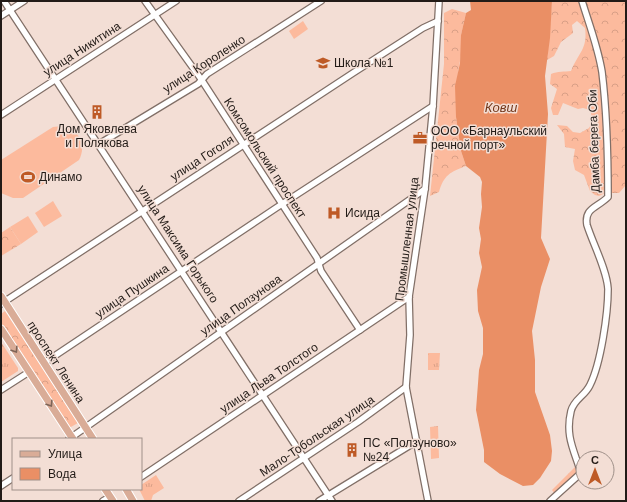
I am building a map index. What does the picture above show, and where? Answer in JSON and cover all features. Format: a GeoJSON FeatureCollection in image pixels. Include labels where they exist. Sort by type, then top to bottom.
{"type":"FeatureCollection","features":[{"type":"Feature","properties":{"kind":"main road","name":"проспект Ленина"},"geometry":{"type":"LineString","coordinates":[[2,301],[92,438]]}},
{"type":"Feature","properties":{"kind":"main road"},"geometry":{"type":"LineString","coordinates":[[1,329],[71,438]]}},
{"type":"Feature","properties":{"kind":"main road"},"geometry":{"type":"LineString","coordinates":[[106,490],[111,499]]}},
{"type":"Feature","properties":{"kind":"main road"},"geometry":{"type":"LineString","coordinates":[[127,490],[133,501]]}},
{"type":"Feature","properties":{"kind":"street","name":"улица Максима Горького"},"geometry":{"type":"LineString","coordinates":[[4,1],[182,270],[332,501]]}},
{"type":"Feature","properties":{"kind":"street"},"geometry":{"type":"LineString","coordinates":[[1,16],[24,1]]}},
{"type":"Feature","properties":{"kind":"street","name":"Комсомольский проспект"},"geometry":{"type":"LineString","coordinates":[[146,1],[154,15],[201,79],[317,258],[319,264],[360,330]]}},
{"type":"Feature","properties":{"kind":"street","name":"улица Никитина"},"geometry":{"type":"LineString","coordinates":[[1,115],[176,1]]}},
{"type":"Feature","properties":{"kind":"street","name":"улица Короленко"},"geometry":{"type":"LineString","coordinates":[[99,144],[198,84],[201,79],[321,1]]}},
{"type":"Feature","properties":{"kind":"street","name":"Промышленная улица"},"geometry":{"type":"LineString","coordinates":[[428,501],[406,387],[410,335],[410,297],[425,189],[434,106],[439,1]]}},
{"type":"Feature","properties":{"kind":"street","name":"Дамба берега Оби"},"geometry":{"type":"LineString","coordinates":[[550,501],[581,473],[569,438],[570,412],[577,399],[587,390],[594,376],[603,332],[608,290],[605,276],[587,225],[586,217],[587,212],[602,203],[608,197],[608,148],[602,72],[597,49],[582,1]]}},
{"type":"Feature","properties":{"kind":"street","name":"улица Гоголя"},"geometry":{"type":"LineString","coordinates":[[2,301],[359,69],[423,28],[438,21]]}},
{"type":"Feature","properties":{"kind":"street","name":"улица Пушкина"},"geometry":{"type":"LineString","coordinates":[[44,363],[182,270],[434,106]]}},
{"type":"Feature","properties":{"kind":"street","name":"улица Ползунова"},"geometry":{"type":"LineString","coordinates":[[71,438],[425,189]]}},
{"type":"Feature","properties":{"kind":"street","name":"улица Льва Толстого"},"geometry":{"type":"LineString","coordinates":[[142,475],[410,297]]}},
{"type":"Feature","properties":{"kind":"street"},"geometry":{"type":"LineString","coordinates":[[1,390],[29,372]]}},
{"type":"Feature","properties":{"kind":"street","name":"Мало-Тобольская улица"},"geometry":{"type":"LineString","coordinates":[[239,501],[358,422],[406,387]]}},
{"type":"Feature","properties":{"kind":"street"},"geometry":{"type":"LineString","coordinates":[[319,501],[417,441]]}},
{"type":"Feature","properties":{"kind":"street"},"geometry":{"type":"LineString","coordinates":[[1,486],[12,479]]}},
{"type":"Feature","properties":{"kind":"street"},"geometry":{"type":"LineString","coordinates":[[103,501],[111,499]]}},
{"type":"Feature","properties":{"kind":"green space"},"geometry":{"type":"Polygon","coordinates":[[[552,1],[626,1],[626,185],[619,193],[605,193],[599,196],[590,191],[584,175],[575,170],[573,161],[575,149],[565,147],[564,134],[557,125],[567,126],[573,132],[580,133],[589,128],[593,121],[590,110],[583,108],[578,109],[563,103],[558,115],[553,115],[551,108],[557,89],[550,84],[551,74],[571,71],[582,51],[586,35],[585,28],[577,21],[572,25],[573,33],[561,42],[554,56],[547,60],[552,1]]]}},
{"type":"Feature","properties":{"kind":"green space"},"geometry":{"type":"Polygon","coordinates":[[[452,9],[466,13],[461,35],[462,50],[458,72],[456,117],[461,151],[466,166],[448,175],[439,192],[430,196],[444,64],[444,13],[452,9]]]}},
{"type":"Feature","properties":{"kind":"green space"},"geometry":{"type":"Polygon","coordinates":[[[303,21],[308,29],[294,39],[289,31],[303,21]]]}},
{"type":"Feature","properties":{"kind":"green space","name":"Динамо"},"geometry":{"type":"Polygon","coordinates":[[[62,126],[73,130],[80,138],[82,149],[79,160],[23,198],[13,198],[1,193],[1,160],[53,127],[62,126]]]}},
{"type":"Feature","properties":{"kind":"green space"},"geometry":{"type":"Polygon","coordinates":[[[53,201],[62,216],[44,227],[35,213],[53,201]]]}},
{"type":"Feature","properties":{"kind":"green space"},"geometry":{"type":"Polygon","coordinates":[[[28,216],[38,232],[21,244],[10,227],[28,216]]]}},
{"type":"Feature","properties":{"kind":"green space"},"geometry":{"type":"Polygon","coordinates":[[[10,227],[21,244],[1,256],[1,233],[10,227]]]}},
{"type":"Feature","properties":{"kind":"green space"},"geometry":{"type":"Polygon","coordinates":[[[5,311],[78,423],[69,428],[1,323],[1,314],[5,311]]]}},
{"type":"Feature","properties":{"kind":"green space"},"geometry":{"type":"Polygon","coordinates":[[[1,342],[18,368],[18,371],[1,382],[1,342]]]}},
{"type":"Feature","properties":{"kind":"green space"},"geometry":{"type":"Polygon","coordinates":[[[428,353],[440,353],[439,370],[428,370],[428,353]]]}},
{"type":"Feature","properties":{"kind":"green space"},"geometry":{"type":"Polygon","coordinates":[[[438,426],[439,458],[431,459],[430,427],[438,426]]]}},
{"type":"Feature","properties":{"kind":"green space"},"geometry":{"type":"Polygon","coordinates":[[[575,467],[575,475],[555,494],[552,490],[575,467]]]}},
{"type":"Feature","properties":{"kind":"green space"},"geometry":{"type":"Polygon","coordinates":[[[156,475],[164,488],[153,495],[151,501],[145,501],[140,490],[142,490],[142,484],[156,475]]]}},
{"type":"Feature","properties":{"kind":"water","name":"Ковш"},"geometry":{"type":"Polygon","coordinates":[[[470,1],[552,1],[550,38],[545,76],[548,114],[541,238],[550,259],[541,287],[532,331],[535,360],[535,392],[550,435],[552,451],[551,461],[540,478],[533,485],[523,486],[500,474],[484,462],[484,450],[476,410],[479,370],[483,354],[483,328],[478,311],[477,290],[482,267],[479,253],[481,239],[479,228],[482,207],[482,182],[480,177],[466,166],[461,151],[456,117],[455,86],[460,63],[461,35],[466,13],[471,10],[470,1]]]}},
{"type":"Feature","properties":{"kind":"place","name":"Школа №1"},"geometry":{"type":"Point","coordinates":[323,63]}},
{"type":"Feature","properties":{"kind":"place","name":"Дом Яковлева и Полякова"},"geometry":{"type":"Point","coordinates":[97,112]}},
{"type":"Feature","properties":{"kind":"place","name":"ООО «Барнаульский речной порт»"},"geometry":{"type":"Point","coordinates":[420,138]}},
{"type":"Feature","properties":{"kind":"place","name":"Динамо"},"geometry":{"type":"Point","coordinates":[28,177]}},
{"type":"Feature","properties":{"kind":"place","name":"Исида"},"geometry":{"type":"Point","coordinates":[334,213]}},
{"type":"Feature","properties":{"kind":"place","name":"ПС «Ползуново» №24"},"geometry":{"type":"Point","coordinates":[352,450]}}]}
